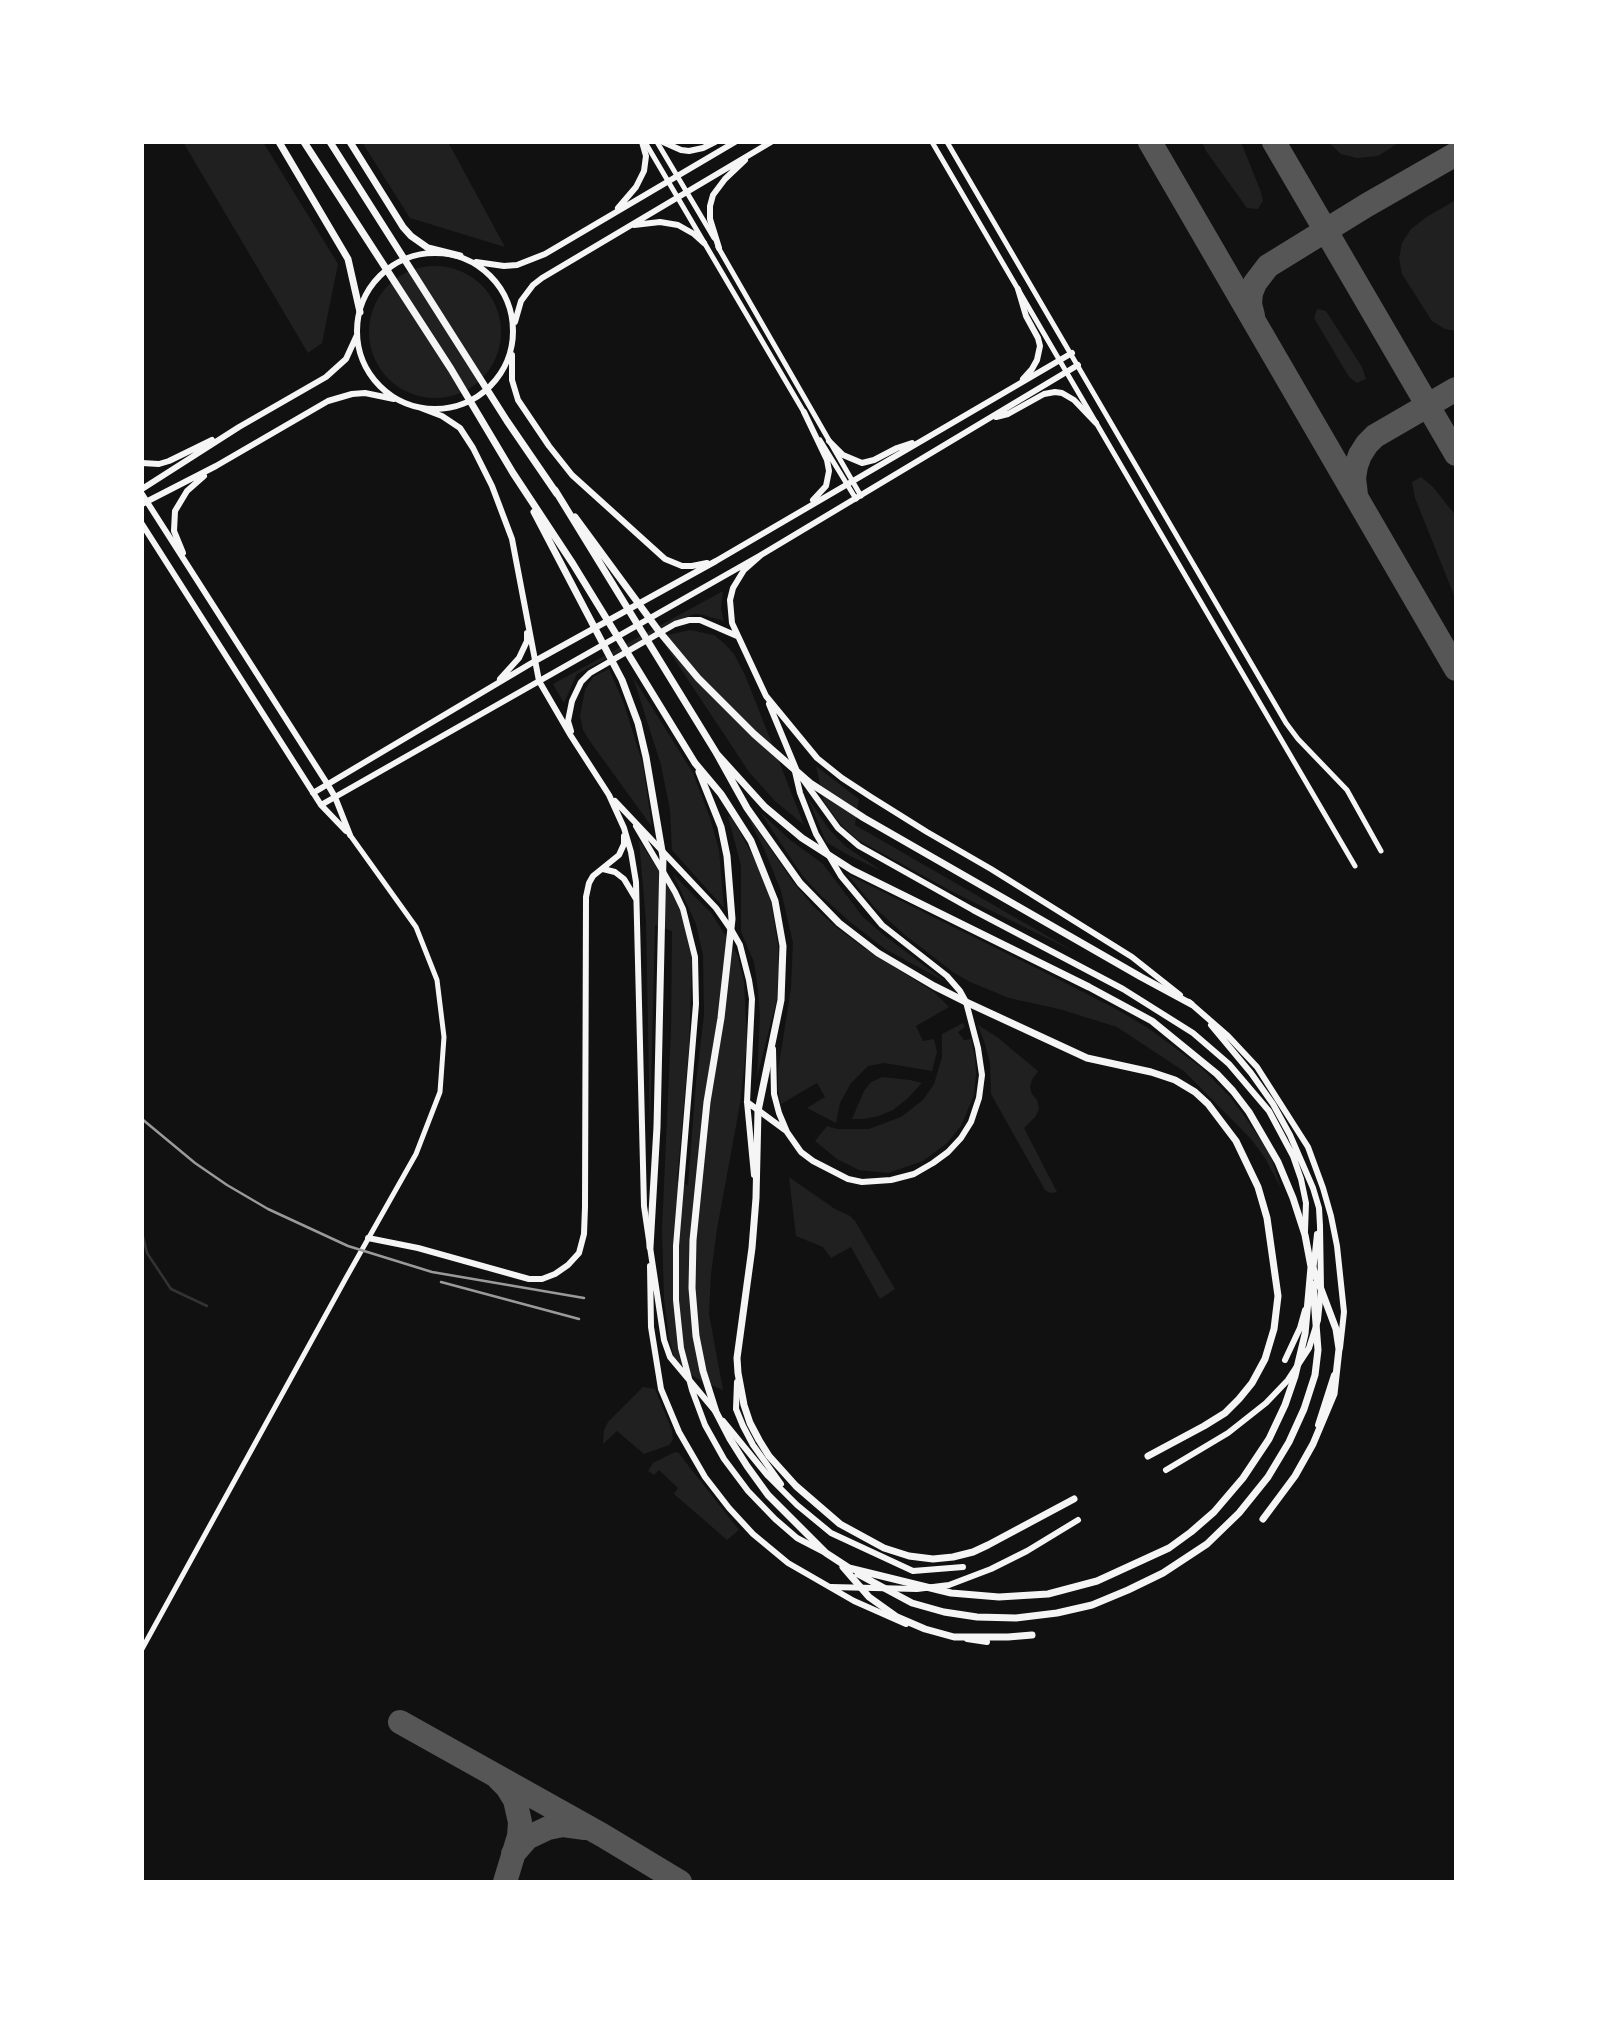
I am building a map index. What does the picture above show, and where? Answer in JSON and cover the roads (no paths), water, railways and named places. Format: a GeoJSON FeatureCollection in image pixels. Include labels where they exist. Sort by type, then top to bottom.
{"type":"FeatureCollection","features":[{"type":"Feature","properties":{"kind":"highway"},"geometry":{"type":"LineString","coordinates":[[279,142],[348,259],[360,312]]}},
{"type":"Feature","properties":{"kind":"highway"},"geometry":{"type":"LineString","coordinates":[[304,142],[451,369],[695,763],[721,794],[751,841],[775,901],[783,954],[781,1000],[758,1111],[756,1198],[749,1278],[737,1357],[737,1373],[750,1423],[769,1456],[796,1486],[840,1524],[884,1548],[909,1556],[933,1559],[963,1554],[988,1545],[1074,1499]]}},
{"type":"Feature","properties":{"kind":"highway"},"geometry":{"type":"LineString","coordinates":[[330,142],[507,421],[658,630],[706,687],[810,783],[864,818],[1191,1004]]}},
{"type":"Feature","properties":{"kind":"highway"},"geometry":{"type":"LineString","coordinates":[[350,142],[404,227],[419,243],[460,256]]}},
{"type":"Feature","properties":{"kind":"highway"},"geometry":{"type":"LineString","coordinates":[[513,473],[622,680],[638,723],[646,757],[663,857],[657,1127],[650,1247]]}},
{"type":"Feature","properties":{"kind":"highway"},"geometry":{"type":"LineString","coordinates":[[555,490],[718,754],[747,808],[800,883],[839,923],[878,953],[966,1002],[1087,1058],[1175,1080],[1208,1104],[1224,1123],[1245,1157],[1267,1218],[1278,1296],[1274,1329],[1265,1359],[1252,1383],[1225,1413],[1148,1456]]}},
{"type":"Feature","properties":{"kind":"highway"},"geometry":{"type":"LineString","coordinates":[[695,763],[721,827],[727,856],[732,919],[721,1018],[707,1102],[693,1240],[692,1289],[696,1336],[703,1371],[716,1412],[730,1439],[768,1494],[826,1553],[912,1603],[977,1617],[1003,1618],[1057,1613],[1092,1605],[1163,1573],[1207,1544],[1239,1513],[1268,1477],[1289,1442],[1315,1375],[1318,1350],[1311,1267],[1305,1235],[1278,1162],[1250,1112],[1233,1091],[1192,1052],[1152,1021],[1089,986],[852,870],[792,830],[765,807],[718,754]]}},
{"type":"Feature","properties":{"kind":"highway"},"geometry":{"type":"LineString","coordinates":[[1263,1519],[1295,1476],[1313,1444],[1328,1410],[1337,1376],[1339,1349],[1336,1329],[1309,1257]]}},
{"type":"Feature","properties":{"kind":"highway"},"geometry":{"type":"LineString","coordinates":[[849,1568],[951,1593],[999,1597],[1048,1594],[1097,1581],[1168,1548],[1214,1512],[1243,1478],[1269,1439],[1285,1405],[1298,1366],[1305,1334],[1311,1267]]}},
{"type":"Feature","properties":{"kind":"highway"},"geometry":{"type":"LineString","coordinates":[[840,1563],[869,1597],[897,1617],[925,1629],[954,1637],[1032,1635]]}},
{"type":"Feature","properties":{"kind":"main road"},"geometry":{"type":"LineString","coordinates":[[614,213],[640,179],[646,156],[643,142]]}},
{"type":"Feature","properties":{"kind":"main road"},"geometry":{"type":"LineString","coordinates":[[663,142],[681,150],[689,150],[703,148],[715,142]]}},
{"type":"Feature","properties":{"kind":"main road"},"geometry":{"type":"LineString","coordinates":[[350,835],[328,785],[144,503],[142,492],[239,427],[337,368],[352,350],[360,312],[371,287],[380,276],[402,260],[439,253],[504,266],[533,260],[735,142]]}},
{"type":"Feature","properties":{"kind":"main road"},"geometry":{"type":"LineString","coordinates":[[716,561],[682,566],[665,559],[572,475],[517,400],[512,371],[514,327],[521,301],[533,285],[771,142]]}},
{"type":"Feature","properties":{"kind":"main road"},"geometry":{"type":"LineString","coordinates":[[719,248],[709,212],[713,195],[725,179],[757,150]]}},
{"type":"Feature","properties":{"kind":"main road"},"geometry":{"type":"LineString","coordinates":[[628,226],[660,222],[678,225],[704,243]]}},
{"type":"Feature","properties":{"kind":"main road"},"geometry":{"type":"LineString","coordinates":[[470,260],[487,272],[501,288],[510,308],[514,327]]}},
{"type":"Feature","properties":{"kind":"main road"},"geometry":{"type":"LineString","coordinates":[[1014,387],[1032,369],[1040,346],[1026,316],[1018,289]]}},
{"type":"Feature","properties":{"kind":"main road"},"geometry":{"type":"LineString","coordinates":[[357,333],[361,354],[370,373],[383,389],[401,401]]}},
{"type":"Feature","properties":{"kind":"main road"},"geometry":{"type":"LineString","coordinates":[[421,408],[453,407],[487,390],[505,366],[513,338]]}},
{"type":"Feature","properties":{"kind":"main road"},"geometry":{"type":"LineString","coordinates":[[313,793],[535,661],[716,561],[1072,354]]}},
{"type":"Feature","properties":{"kind":"main road"},"geometry":{"type":"LineString","coordinates":[[321,805],[761,555],[1079,365]]}},
{"type":"Feature","properties":{"kind":"main road"},"geometry":{"type":"LineString","coordinates":[[987,420],[1008,414],[1044,394],[1055,392],[1074,400],[1096,423]]}},
{"type":"Feature","properties":{"kind":"main road"},"geometry":{"type":"LineString","coordinates":[[144,503],[340,396],[365,393],[401,401],[451,421],[460,428],[473,448],[506,520],[539,681],[609,794],[636,826],[716,908],[740,945],[752,999],[747,1102],[756,1198]]}},
{"type":"Feature","properties":{"kind":"main road"},"geometry":{"type":"LineString","coordinates":[[803,510],[826,486],[830,471],[804,412]]}},
{"type":"Feature","properties":{"kind":"main road"},"geometry":{"type":"LineString","coordinates":[[142,463],[159,464],[169,461],[239,427]]}},
{"type":"Feature","properties":{"kind":"main road"},"geometry":{"type":"LineString","coordinates":[[829,441],[843,455],[862,463],[924,440]]}},
{"type":"Feature","properties":{"kind":"main road"},"geometry":{"type":"LineString","coordinates":[[194,577],[176,540],[173,520],[175,511],[187,491],[216,466]]}},
{"type":"Feature","properties":{"kind":"main road"},"geometry":{"type":"LineString","coordinates":[[142,524],[321,805],[350,835]]}},
{"type":"Feature","properties":{"kind":"main road"},"geometry":{"type":"LineString","coordinates":[[761,555],[744,570],[733,588],[730,612],[737,636],[793,765],[800,793],[816,834],[841,876],[882,925],[947,976],[966,1002],[982,1075],[971,1122],[961,1138],[940,1157],[914,1174],[891,1180],[862,1182],[848,1179],[822,1167],[802,1152],[787,1132],[774,1094],[773,1044]]}},
{"type":"Feature","properties":{"kind":"main road"},"geometry":{"type":"LineString","coordinates":[[489,689],[513,666],[524,650],[527,641],[527,617]]}},
{"type":"Feature","properties":{"kind":"main road"},"geometry":{"type":"LineString","coordinates":[[573,739],[568,721],[569,711],[576,691],[590,673],[681,622],[700,620],[737,636]]}},
{"type":"Feature","properties":{"kind":"main road"},"geometry":{"type":"LineString","coordinates":[[765,696],[817,758],[842,778],[1132,957],[1191,1004],[1257,1067],[1308,1147],[1323,1188],[1337,1246],[1344,1312],[1343,1333],[1337,1364],[1311,1442],[1289,1488],[1275,1507]]}},
{"type":"Feature","properties":{"kind":"main road"},"geometry":{"type":"LineString","coordinates":[[793,765],[838,828],[859,846],[1161,1011],[1193,1033],[1229,1065],[1269,1111],[1293,1156],[1306,1203],[1305,1235]]}},
{"type":"Feature","properties":{"kind":"main road"},"geometry":{"type":"LineString","coordinates":[[609,794],[624,828],[636,882],[644,1206],[664,1340],[670,1357],[768,1476],[831,1533],[912,1571],[963,1567]]}},
{"type":"Feature","properties":{"kind":"main road"},"geometry":{"type":"LineString","coordinates":[[636,826],[679,900],[691,934],[695,957],[696,1004],[676,1245],[676,1300],[681,1348],[692,1390],[705,1424],[724,1458],[748,1491],[775,1519],[797,1538],[826,1553]]}},
{"type":"Feature","properties":{"kind":"main road"},"geometry":{"type":"LineString","coordinates":[[368,1238],[418,1248],[529,1279],[555,1275],[579,1253],[584,1234],[585,1206],[584,912],[589,883],[593,876],[614,860],[622,850],[624,828]]}},
{"type":"Feature","properties":{"kind":"main road"},"geometry":{"type":"LineString","coordinates":[[603,869],[624,879],[636,899]]}},
{"type":"Feature","properties":{"kind":"main road"},"geometry":{"type":"LineString","coordinates":[[1166,1470],[1228,1433],[1266,1403],[1288,1380],[1309,1348],[1318,1320],[1321,1289],[1319,1208],[1298,1152],[1273,1104],[1202,1014]]}},
{"type":"Feature","properties":{"kind":"main road"},"geometry":{"type":"LineString","coordinates":[[747,1102],[787,1132]]}},
{"type":"Feature","properties":{"kind":"main road"},"geometry":{"type":"LineString","coordinates":[[1285,1360],[1300,1328],[1309,1294],[1319,1208]]}},
{"type":"Feature","properties":{"kind":"main road"},"geometry":{"type":"LineString","coordinates":[[650,1247],[650,1300],[655,1356],[662,1390],[678,1432],[705,1477],[729,1508],[753,1534],[788,1563],[880,1614],[928,1633],[987,1642]]}},
{"type":"Feature","properties":{"kind":"main road"},"geometry":{"type":"LineString","coordinates":[[737,1373],[736,1409],[743,1426],[753,1445],[797,1505]]}},
{"type":"Feature","properties":{"kind":"main road"},"geometry":{"type":"LineString","coordinates":[[829,1587],[917,1589],[948,1585],[991,1569],[1078,1520]]}},
{"type":"Feature","properties":{"kind":"street"},"geometry":{"type":"LineString","coordinates":[[643,142],[804,412],[850,483]]}},
{"type":"Feature","properties":{"kind":"street"},"geometry":{"type":"LineString","coordinates":[[657,142],[829,441],[858,498]]}},
{"type":"Feature","properties":{"kind":"street"},"geometry":{"type":"LineString","coordinates":[[932,142],[1355,866]]}},
{"type":"Feature","properties":{"kind":"street"},"geometry":{"type":"LineString","coordinates":[[947,142],[1286,723],[1347,790],[1381,851]]}},
{"type":"Feature","properties":{"kind":"street"},"geometry":{"type":"LineString","coordinates":[[142,1649],[416,1154],[440,1092],[444,1037],[438,980],[416,927],[350,835]]}},
{"type":"Feature","properties":{"kind":"waterway"},"geometry":{"type":"LineString","coordinates":[[142,1232],[147,1253],[171,1289],[207,1306]]}},
{"type":"Feature","properties":{"kind":"railway"},"geometry":{"type":"LineString","coordinates":[[142,1119],[195,1163],[227,1185],[268,1209],[348,1246],[432,1272],[584,1298]]}},
{"type":"Feature","properties":{"kind":"railway"},"geometry":{"type":"LineString","coordinates":[[441,1282],[579,1319]]}}]}
